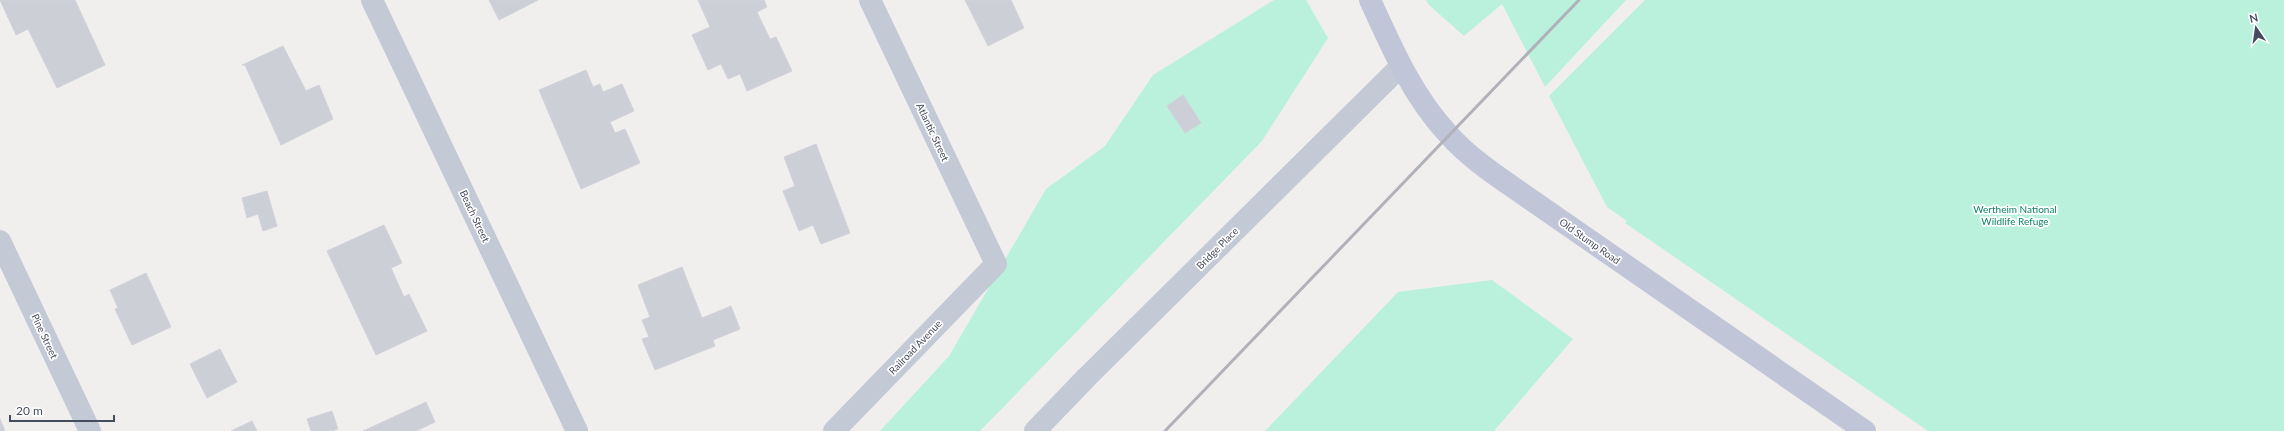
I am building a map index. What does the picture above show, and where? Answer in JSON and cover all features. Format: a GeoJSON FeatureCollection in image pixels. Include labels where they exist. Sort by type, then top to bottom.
{"type":"FeatureCollection","features":[{"type":"Feature","properties":{"kind":"street","name":"Beach Street"},"geometry":{"type":"LineString","coordinates":[[372,0],[577,431]]}},
{"type":"Feature","properties":{"kind":"street","name":"Atlantic Street"},"geometry":{"type":"LineString","coordinates":[[870,0],[996,264]]}},
{"type":"Feature","properties":{"kind":"street","name":"Old Stump Road"},"geometry":{"type":"LineString","coordinates":[[1370,0],[1400,67],[1425,105],[1449,135],[1496,175],[1865,431]]}},
{"type":"Feature","properties":{"kind":"street","name":"Bridge Place"},"geometry":{"type":"LineString","coordinates":[[1035,431],[1086,377],[1400,67]]}},
{"type":"Feature","properties":{"kind":"street","name":"Pine Street"},"geometry":{"type":"LineString","coordinates":[[0,241],[90,431]]}},
{"type":"Feature","properties":{"kind":"street","name":"Railroad Avenue"},"geometry":{"type":"LineString","coordinates":[[834,431],[996,264]]}},
{"type":"Feature","properties":{"kind":"green space"},"geometry":{"type":"Polygon","coordinates":[[[1274,0],[1306,0],[1328,38],[1262,141],[980,431],[880,431],[949,356],[1046,189],[1105,146],[1153,75],[1274,0]]]}},
{"type":"Feature","properties":{"kind":"green space"},"geometry":{"type":"Polygon","coordinates":[[[1426,0],[1626,0],[1545,87],[1502,4],[1464,36],[1429,5],[1426,0]]]}},
{"type":"Feature","properties":{"kind":"green space","name":"Wertheim National Wildlife Refuge"},"geometry":{"type":"Polygon","coordinates":[[[1645,0],[2284,0],[2284,431],[1928,431],[1625,223],[1627,221],[1607,207],[1549,96],[1645,0]]]}},
{"type":"Feature","properties":{"kind":"green space"},"geometry":{"type":"Polygon","coordinates":[[[1492,280],[1573,339],[1494,431],[1265,431],[1398,292],[1492,280]]]}},
{"type":"Feature","properties":{"kind":"building"},"geometry":{"type":"Polygon","coordinates":[[[0,0],[75,0],[105,65],[57,88],[28,29],[16,35],[0,0]]]}},
{"type":"Feature","properties":{"kind":"building"},"geometry":{"type":"Polygon","coordinates":[[[489,0],[538,0],[499,20],[489,0]]]}},
{"type":"Feature","properties":{"kind":"building"},"geometry":{"type":"Polygon","coordinates":[[[698,0],[764,0],[767,7],[757,12],[770,39],[776,37],[792,71],[747,91],[740,74],[728,79],[721,64],[708,70],[692,35],[710,27],[698,0]]]}},
{"type":"Feature","properties":{"kind":"building"},"geometry":{"type":"Polygon","coordinates":[[[965,0],[1011,0],[1024,28],[988,46],[965,0]]]}},
{"type":"Feature","properties":{"kind":"building"},"geometry":{"type":"Polygon","coordinates":[[[283,46],[306,91],[319,85],[333,119],[281,145],[245,65],[242,65],[283,46]]]}},
{"type":"Feature","properties":{"kind":"building"},"geometry":{"type":"Polygon","coordinates":[[[586,70],[593,87],[600,84],[603,92],[622,84],[634,111],[610,122],[615,133],[625,129],[640,163],[581,189],[539,90],[586,70]]]}},
{"type":"Feature","properties":{"kind":"building"},"geometry":{"type":"Polygon","coordinates":[[[1183,95],[1201,123],[1185,133],[1167,106],[1183,95]]]}},
{"type":"Feature","properties":{"kind":"building"},"geometry":{"type":"Polygon","coordinates":[[[816,144],[850,233],[821,244],[813,225],[799,231],[783,191],[795,186],[784,157],[816,144]]]}},
{"type":"Feature","properties":{"kind":"building"},"geometry":{"type":"Polygon","coordinates":[[[267,191],[277,226],[263,231],[258,214],[247,218],[242,198],[267,191]]]}},
{"type":"Feature","properties":{"kind":"building"},"geometry":{"type":"Polygon","coordinates":[[[384,225],[402,263],[391,268],[404,297],[409,294],[427,331],[376,355],[327,251],[384,225]]]}},
{"type":"Feature","properties":{"kind":"building"},"geometry":{"type":"Polygon","coordinates":[[[682,267],[702,318],[731,306],[740,329],[713,340],[715,346],[655,370],[642,339],[649,337],[642,320],[650,317],[638,285],[682,267]]]}},
{"type":"Feature","properties":{"kind":"building"},"geometry":{"type":"Polygon","coordinates":[[[146,273],[171,327],[132,345],[115,309],[118,308],[110,290],[146,273]]]}},
{"type":"Feature","properties":{"kind":"building"},"geometry":{"type":"Polygon","coordinates":[[[220,349],[237,382],[207,398],[190,364],[220,349]]]}},
{"type":"Feature","properties":{"kind":"building"},"geometry":{"type":"Polygon","coordinates":[[[426,402],[435,422],[416,431],[363,431],[426,402]]]}},
{"type":"Feature","properties":{"kind":"building"},"geometry":{"type":"Polygon","coordinates":[[[332,411],[338,429],[331,431],[311,431],[307,419],[332,411]]]}},
{"type":"Feature","properties":{"kind":"building"},"geometry":{"type":"Polygon","coordinates":[[[0,419],[5,431],[0,431],[0,419]]]}},
{"type":"Feature","properties":{"kind":"building"},"geometry":{"type":"Polygon","coordinates":[[[252,421],[257,431],[231,431],[252,421]]]}},
{"type":"Feature","properties":{"kind":"railway"},"geometry":{"type":"LineString","coordinates":[[1165,431],[1579,0]]}}]}
